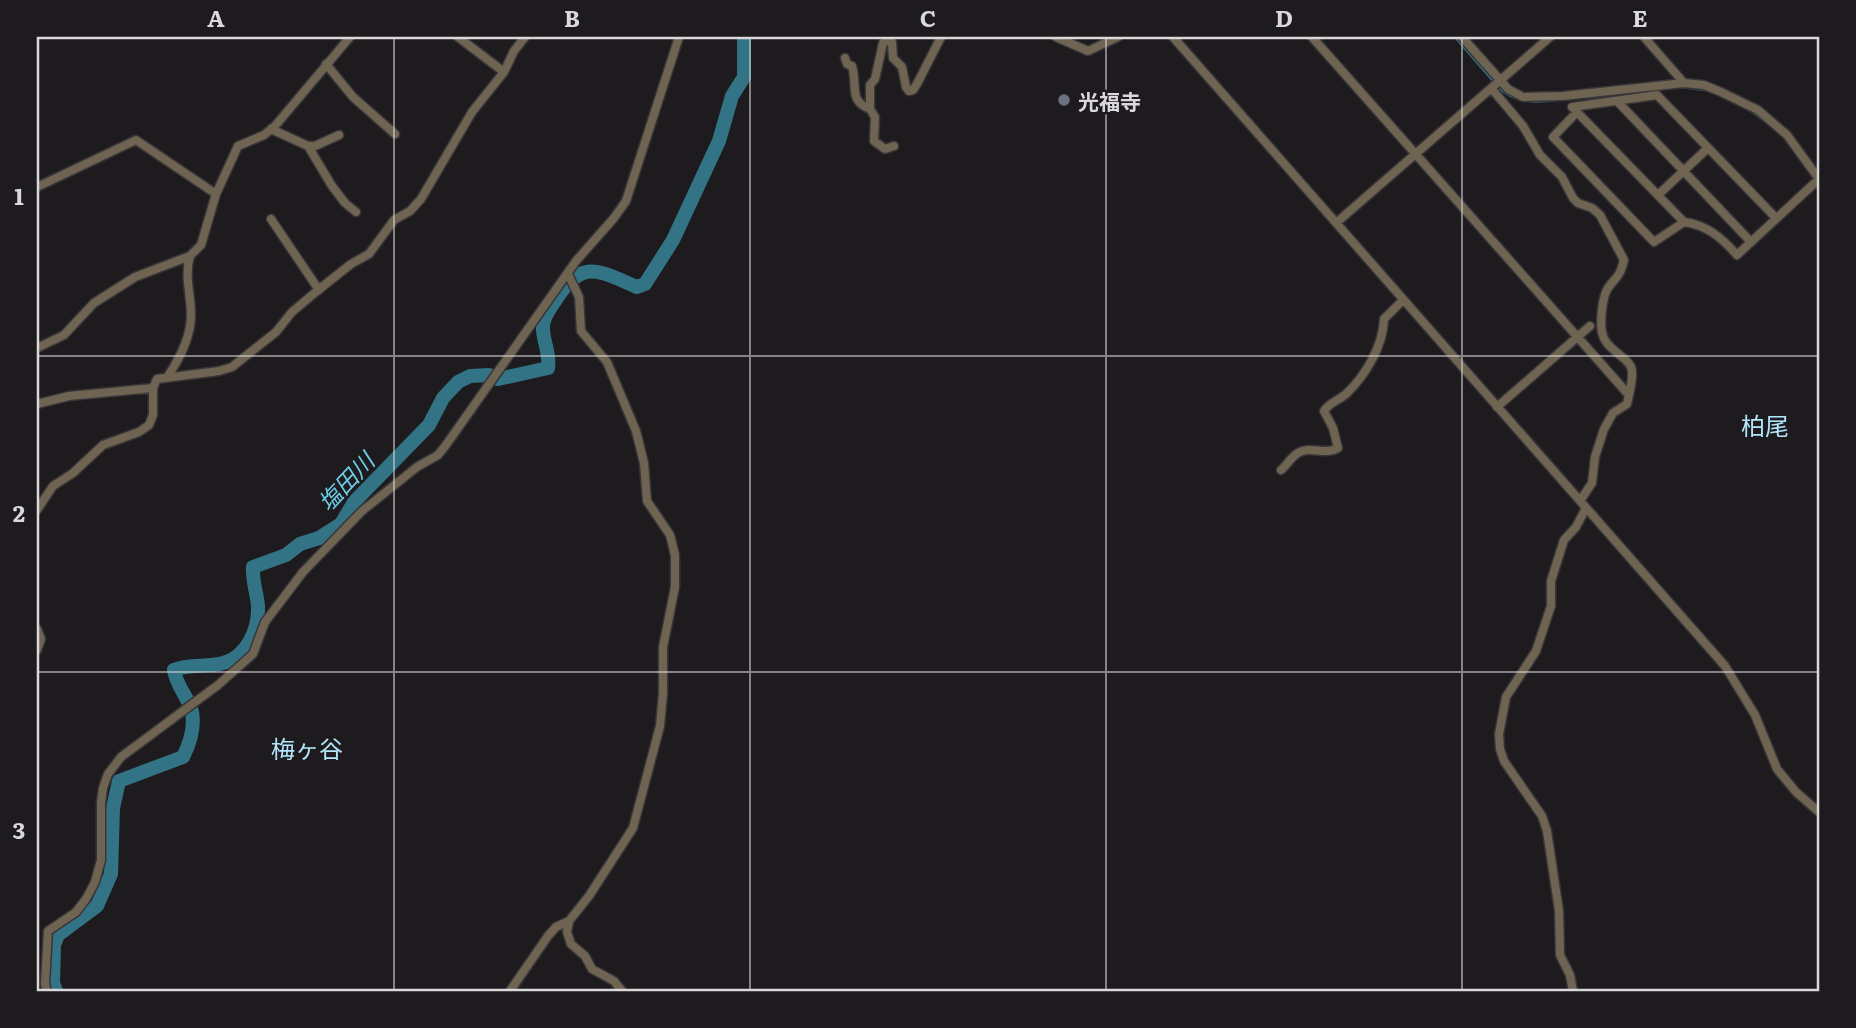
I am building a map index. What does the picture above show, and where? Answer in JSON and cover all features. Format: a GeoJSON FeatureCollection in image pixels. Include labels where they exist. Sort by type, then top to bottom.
{"type":"FeatureCollection","features":[{"type":"Feature","properties":{"kind":"street"},"geometry":{"type":"LineString","coordinates":[[37,348],[64,335],[94,303],[135,277],[190,256],[201,245],[216,194],[238,146],[264,135],[271,129],[350,37]]}},
{"type":"Feature","properties":{"kind":"street"},"geometry":{"type":"LineString","coordinates":[[458,37],[504,72]]}},
{"type":"Feature","properties":{"kind":"street"},"geometry":{"type":"LineString","coordinates":[[38,506],[53,486],[74,474],[103,445],[139,432],[149,425],[153,415],[153,388],[157,379],[205,373],[232,366],[260,346],[292,312],[351,264],[369,254],[394,220],[410,211],[421,199],[472,111],[504,72],[514,51],[525,37]]}},
{"type":"Feature","properties":{"kind":"street"},"geometry":{"type":"LineString","coordinates":[[47,991],[45,984],[48,931],[76,912],[96,882],[102,860],[101,803],[108,774],[121,757],[218,685],[253,654],[265,622],[303,572],[362,511],[417,467],[438,455],[576,261],[626,201],[679,37]]}},
{"type":"Feature","properties":{"kind":"street"},"geometry":{"type":"LineString","coordinates":[[894,146],[885,149],[874,141],[876,117],[870,109],[870,85],[875,79],[883,43],[888,40],[892,42],[893,58],[902,67],[909,91],[917,84],[941,37]]}},
{"type":"Feature","properties":{"kind":"street"},"geometry":{"type":"LineString","coordinates":[[1056,37],[1088,51],[1118,37]]}},
{"type":"Feature","properties":{"kind":"street"},"geometry":{"type":"LineString","coordinates":[[1173,37],[1725,666],[1755,715],[1777,769],[1796,792],[1819,812]]}},
{"type":"Feature","properties":{"kind":"street"},"geometry":{"type":"LineString","coordinates":[[1312,37],[1629,394]]}},
{"type":"Feature","properties":{"kind":"street"},"geometry":{"type":"LineString","coordinates":[[1462,37],[1508,89],[1523,97],[1563,96],[1684,83],[1704,85],[1758,110],[1787,135],[1819,179],[1737,254],[1711,231],[1684,222],[1563,96]]}},
{"type":"Feature","properties":{"kind":"street"},"geometry":{"type":"LineString","coordinates":[[1336,223],[1550,37]]}},
{"type":"Feature","properties":{"kind":"street"},"geometry":{"type":"LineString","coordinates":[[1644,37],[1684,83]]}},
{"type":"Feature","properties":{"kind":"street"},"geometry":{"type":"LineString","coordinates":[[845,58],[855,75],[856,101],[859,106],[870,109]]}},
{"type":"Feature","properties":{"kind":"street"},"geometry":{"type":"LineString","coordinates":[[326,64],[353,97],[395,134]]}},
{"type":"Feature","properties":{"kind":"street"},"geometry":{"type":"LineString","coordinates":[[1491,88],[1523,126],[1540,155],[1562,177],[1573,198],[1600,215],[1624,260],[1620,276],[1604,296],[1602,333],[1615,353],[1629,363],[1632,370],[1627,404],[1613,412],[1604,429],[1595,457],[1592,483],[1576,527],[1564,540],[1551,581],[1551,606],[1536,651],[1506,697],[1499,734],[1504,761],[1542,816],[1547,831],[1559,911],[1560,955],[1570,975],[1573,991]]}},
{"type":"Feature","properties":{"kind":"street"},"geometry":{"type":"LineString","coordinates":[[1684,222],[1654,242],[1553,137],[1575,109],[1657,95],[1776,218]]}},
{"type":"Feature","properties":{"kind":"street"},"geometry":{"type":"LineString","coordinates":[[1617,101],[1751,242]]}},
{"type":"Feature","properties":{"kind":"street"},"geometry":{"type":"LineString","coordinates":[[271,129],[308,146],[315,146],[339,135]]}},
{"type":"Feature","properties":{"kind":"street"},"geometry":{"type":"LineString","coordinates":[[37,187],[136,140],[216,194]]}},
{"type":"Feature","properties":{"kind":"street"},"geometry":{"type":"LineString","coordinates":[[308,146],[332,186],[356,212]]}},
{"type":"Feature","properties":{"kind":"street"},"geometry":{"type":"LineString","coordinates":[[1658,195],[1708,148]]}},
{"type":"Feature","properties":{"kind":"street"},"geometry":{"type":"LineString","coordinates":[[271,219],[319,290]]}},
{"type":"Feature","properties":{"kind":"street"},"geometry":{"type":"LineString","coordinates":[[168,376],[181,357],[189,330],[191,316],[186,269],[190,256]]}},
{"type":"Feature","properties":{"kind":"street"},"geometry":{"type":"LineString","coordinates":[[510,991],[548,936],[556,927],[569,920],[589,896],[633,828],[660,726],[664,633],[676,587],[675,555],[670,535],[648,501],[644,463],[636,431],[607,362],[581,331],[579,297],[568,274]]}},
{"type":"Feature","properties":{"kind":"street"},"geometry":{"type":"LineString","coordinates":[[1281,470],[1296,453],[1304,450],[1331,452],[1338,448],[1333,428],[1324,411],[1350,389],[1367,368],[1383,336],[1384,319],[1403,300]]}},
{"type":"Feature","properties":{"kind":"street"},"geometry":{"type":"LineString","coordinates":[[1497,407],[1590,326]]}},
{"type":"Feature","properties":{"kind":"street"},"geometry":{"type":"LineString","coordinates":[[37,404],[69,396],[153,388]]}},
{"type":"Feature","properties":{"kind":"street"},"geometry":{"type":"LineString","coordinates":[[37,629],[41,639],[37,650]]}},
{"type":"Feature","properties":{"kind":"street"},"geometry":{"type":"LineString","coordinates":[[569,920],[567,932],[571,944],[586,956],[592,969],[614,981],[622,991]]}},
{"type":"Feature","properties":{"kind":"waterway","name":"塩田川"},"geometry":{"type":"LineString","coordinates":[[56,991],[53,983],[54,945],[58,935],[97,906],[111,874],[113,808],[119,781],[183,757],[188,746],[192,730],[192,712],[174,670],[223,663],[239,655],[254,633],[258,615],[253,567],[286,555],[300,544],[319,538],[341,524],[354,502],[429,425],[443,398],[458,382],[470,376],[489,375],[498,379],[548,368],[543,330],[546,315],[574,278],[591,272],[611,276],[637,287],[645,284],[673,240],[719,141],[732,96],[744,77],[744,37]]}},
{"type":"Feature","properties":{"kind":"waterway"},"geometry":{"type":"LineString","coordinates":[[1455,37],[1494,82]]}},
{"type":"Feature","properties":{"kind":"waterway"},"geometry":{"type":"LineString","coordinates":[[1498,87],[1511,96],[1526,101],[1557,100]]}},
{"type":"Feature","properties":{"kind":"waterway"},"geometry":{"type":"LineString","coordinates":[[1682,87],[1706,90]]}},
{"type":"Feature","properties":{"kind":"waterway"},"geometry":{"type":"LineString","coordinates":[[1750,110],[1762,119]]}},
{"type":"Feature","properties":{"kind":"place","name":"光福寺"},"geometry":{"type":"Point","coordinates":[1064,100]}},
{"type":"Feature","properties":{"kind":"district","name":"柏尾"},"geometry":{"type":"Point","coordinates":[1765,424]}},
{"type":"Feature","properties":{"kind":"district","name":"梅ヶ谷"},"geometry":{"type":"Point","coordinates":[307,747]}}]}
